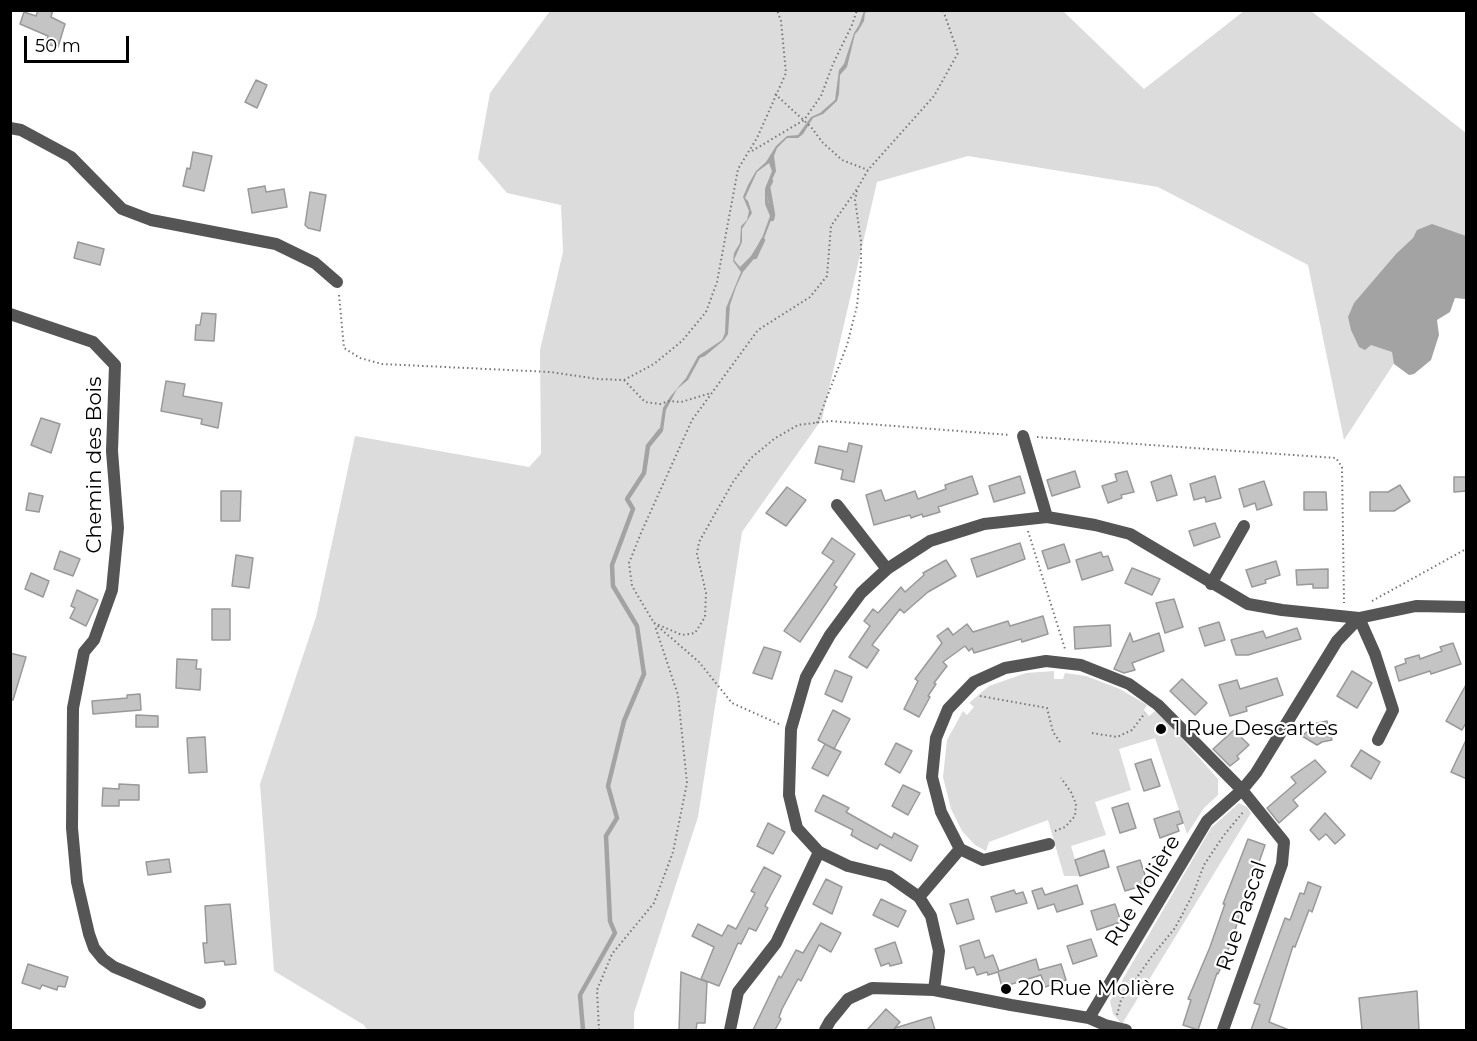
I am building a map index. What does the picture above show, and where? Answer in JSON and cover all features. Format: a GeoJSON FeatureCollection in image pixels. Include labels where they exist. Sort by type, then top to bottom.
{"type":"FeatureCollection","features":[{"type":"Feature","properties":{"kind":"street"},"geometry":{"type":"LineString","coordinates":[[10,128],[21,130],[71,157],[122,209],[151,220],[276,244],[315,263],[337,282]]}},
{"type":"Feature","properties":{"kind":"street","name":"Chemin des Bois"},"geometry":{"type":"LineString","coordinates":[[10,314],[93,342],[115,365],[112,451],[118,528],[112,590],[93,640],[84,652],[73,708],[72,828],[77,882],[89,934],[94,948],[114,967],[200,1003]]}},
{"type":"Feature","properties":{"kind":"street"},"geometry":{"type":"LineString","coordinates":[[1023,436],[1047,517]]}},
{"type":"Feature","properties":{"kind":"street"},"geometry":{"type":"LineString","coordinates":[[837,505],[887,569]]}},
{"type":"Feature","properties":{"kind":"street"},"geometry":{"type":"LineString","coordinates":[[934,990],[939,951],[931,916],[919,897],[889,876],[848,866],[819,852],[797,828],[789,795],[791,729],[806,677],[830,635],[861,593],[887,569],[930,541],[984,524],[1047,517],[1130,534],[1248,604],[1359,618],[1416,606],[1467,607]]}},
{"type":"Feature","properties":{"kind":"street"},"geometry":{"type":"LineString","coordinates":[[1211,584],[1244,525]]}},
{"type":"Feature","properties":{"kind":"street"},"geometry":{"type":"LineString","coordinates":[[1359,618],[1375,654],[1393,710],[1378,740]]}},
{"type":"Feature","properties":{"kind":"street","name":"Rue Molière"},"geometry":{"type":"LineString","coordinates":[[1089,1018],[1208,821],[1242,790],[1256,773],[1336,641],[1359,618]]}},
{"type":"Feature","properties":{"kind":"street","name":"Rue Pascal"},"geometry":{"type":"LineString","coordinates":[[960,849],[941,812],[932,777],[936,738],[948,709],[974,682],[1005,668],[1046,661],[1081,665],[1129,684],[1158,705],[1242,790],[1284,842],[1282,864],[1223,1030]]}},
{"type":"Feature","properties":{"kind":"street"},"geometry":{"type":"LineString","coordinates":[[919,897],[960,849],[983,860],[1049,844]]}},
{"type":"Feature","properties":{"kind":"street"},"geometry":{"type":"LineString","coordinates":[[730,1030],[738,992],[776,943],[819,852]]}},
{"type":"Feature","properties":{"kind":"street"},"geometry":{"type":"LineString","coordinates":[[825,1030],[848,999],[872,988],[934,990],[1089,1018],[1124,1030]]}},
{"type":"Feature","properties":{"kind":"path"},"geometry":{"type":"LineString","coordinates":[[337,282],[344,348],[360,358],[382,364],[550,372],[598,379],[624,380],[654,363],[682,341],[706,312],[717,282],[738,169],[757,138],[786,73],[781,21],[777,10]]}},
{"type":"Feature","properties":{"kind":"path"},"geometry":{"type":"LineString","coordinates":[[749,152],[804,120],[821,96],[832,64],[856,10]]}},
{"type":"Feature","properties":{"kind":"path"},"geometry":{"type":"LineString","coordinates":[[599,1030],[597,990],[612,954],[654,903],[673,852],[687,783],[678,695],[654,623],[632,586],[630,562],[692,421],[758,330],[810,297],[827,276],[831,226],[868,170],[934,96],[958,53],[943,10]]}},
{"type":"Feature","properties":{"kind":"path"},"geometry":{"type":"LineString","coordinates":[[776,94],[842,160],[868,170]]}},
{"type":"Feature","properties":{"kind":"path"},"geometry":{"type":"LineString","coordinates":[[817,423],[847,345],[857,306],[861,264],[860,224],[855,201],[857,189]]}},
{"type":"Feature","properties":{"kind":"path"},"geometry":{"type":"LineString","coordinates":[[624,380],[645,402],[660,404],[669,401],[681,402],[711,393]]}},
{"type":"Feature","properties":{"kind":"path"},"geometry":{"type":"LineString","coordinates":[[654,623],[682,635],[695,633],[705,617],[706,592],[697,554],[699,542],[733,482],[750,458],[774,439],[798,425],[830,422],[1336,458],[1342,467],[1344,616]]}},
{"type":"Feature","properties":{"kind":"path"},"geometry":{"type":"LineString","coordinates":[[1025,520],[1070,664]]}},
{"type":"Feature","properties":{"kind":"path"},"geometry":{"type":"LineString","coordinates":[[1364,605],[1467,549]]}},
{"type":"Feature","properties":{"kind":"path"},"geometry":{"type":"LineString","coordinates":[[654,623],[699,662],[732,703],[791,729]]}},
{"type":"Feature","properties":{"kind":"path"},"geometry":{"type":"LineString","coordinates":[[968,689],[982,697],[1047,708],[1053,732],[1060,742]]}},
{"type":"Feature","properties":{"kind":"path"},"geometry":{"type":"LineString","coordinates":[[1092,733],[1117,737],[1132,730],[1144,715],[1150,699]]}},
{"type":"Feature","properties":{"kind":"path"},"geometry":{"type":"LineString","coordinates":[[1049,844],[1048,834],[1065,827],[1075,816],[1077,804],[1061,778]]}},
{"type":"Feature","properties":{"kind":"path"},"geometry":{"type":"LineString","coordinates":[[1124,1030],[1116,1013],[1121,1000],[1175,928],[1193,894],[1204,865],[1224,835],[1252,802]]}},
{"type":"Feature","properties":{"kind":"shaded area"},"geometry":{"type":"Polygon","coordinates":[[[550,11],[1063,11],[1144,89],[1244,11],[1311,11],[1466,133],[1466,253],[1344,440],[1308,265],[1158,187],[968,156],[877,182],[822,419],[742,532],[698,817],[634,1013],[634,1030],[367,1030],[364,1025],[274,971],[260,784],[316,617],[355,436],[529,467],[541,454],[540,350],[563,252],[561,205],[507,193],[478,159],[490,93],[550,11]]]}},
{"type":"Feature","properties":{"kind":"shaded area"},"geometry":{"type":"Polygon","coordinates":[[[864,11],[868,11],[855,34],[847,67],[840,75],[837,101],[823,114],[813,118],[798,138],[787,138],[777,148],[774,156],[776,171],[767,191],[773,215],[758,254],[743,272],[736,287],[730,305],[728,334],[724,340],[700,358],[688,380],[677,389],[666,410],[663,431],[658,437],[655,434],[660,428],[663,408],[670,397],[686,378],[698,356],[722,340],[725,333],[726,308],[741,272],[733,261],[734,253],[740,243],[741,226],[747,220],[749,211],[743,197],[748,185],[756,171],[766,162],[776,146],[787,136],[798,135],[811,117],[820,113],[835,100],[839,70],[844,64],[854,33],[864,11]],[[769,163],[757,172],[745,198],[752,213],[742,229],[742,242],[734,260],[740,267],[751,256],[762,238],[770,216],[765,204],[765,189],[772,171],[769,163]]]}},
{"type":"Feature","properties":{"kind":"shaded area"},"geometry":{"type":"Polygon","coordinates":[[[1432,224],[1466,236],[1465,299],[1455,298],[1450,312],[1437,320],[1439,335],[1431,360],[1414,374],[1409,375],[1394,364],[1392,352],[1371,345],[1365,350],[1359,347],[1348,317],[1354,303],[1396,254],[1413,238],[1417,230],[1432,224]]]}},
{"type":"Feature","properties":{"kind":"shaded area"},"geometry":{"type":"Polygon","coordinates":[[[1054,671],[1054,679],[1063,679],[1065,673],[1086,676],[1120,689],[1147,705],[1144,710],[1149,716],[1155,711],[1218,779],[1218,795],[1204,808],[1187,834],[1155,738],[1119,749],[1131,790],[1095,802],[1106,835],[1071,846],[1080,876],[1064,876],[1048,820],[989,842],[986,851],[975,845],[962,831],[951,809],[943,777],[947,740],[963,711],[967,715],[974,707],[969,703],[989,686],[1026,673],[1054,671]]]}},
{"type":"Feature","properties":{"kind":"shaded area"},"geometry":{"type":"Polygon","coordinates":[[[1239,803],[1247,807],[1251,813],[1122,1024],[1113,1014],[1110,1001],[1211,828],[1239,803]]]}},
{"type":"Feature","properties":{"kind":"building"},"geometry":{"type":"Polygon","coordinates":[[[38,10],[53,10],[51,17],[65,24],[58,47],[46,44],[48,36],[20,24],[24,12],[36,16],[38,10]]]}},
{"type":"Feature","properties":{"kind":"building"},"geometry":{"type":"Polygon","coordinates":[[[256,80],[267,85],[257,108],[245,102],[256,80]]]}},
{"type":"Feature","properties":{"kind":"building"},"geometry":{"type":"Polygon","coordinates":[[[193,152],[212,156],[204,191],[183,186],[187,168],[190,169],[193,152]]]}},
{"type":"Feature","properties":{"kind":"building"},"geometry":{"type":"Polygon","coordinates":[[[265,186],[266,192],[284,189],[287,207],[252,213],[248,189],[265,186]]]}},
{"type":"Feature","properties":{"kind":"building"},"geometry":{"type":"Polygon","coordinates":[[[310,192],[326,195],[320,231],[305,225],[310,192]]]}},
{"type":"Feature","properties":{"kind":"building"},"geometry":{"type":"Polygon","coordinates":[[[78,242],[104,249],[100,265],[74,258],[78,242]]]}},
{"type":"Feature","properties":{"kind":"building"},"geometry":{"type":"Polygon","coordinates":[[[202,313],[216,314],[214,341],[195,340],[196,325],[200,325],[202,313]]]}},
{"type":"Feature","properties":{"kind":"building"},"geometry":{"type":"Polygon","coordinates":[[[166,381],[185,384],[183,396],[222,403],[218,428],[201,424],[202,419],[161,411],[166,381]]]}},
{"type":"Feature","properties":{"kind":"building"},"geometry":{"type":"Polygon","coordinates":[[[41,418],[60,424],[51,453],[31,445],[41,418]]]}},
{"type":"Feature","properties":{"kind":"building"},"geometry":{"type":"Polygon","coordinates":[[[849,443],[862,446],[854,482],[841,479],[843,470],[815,463],[819,446],[847,452],[849,443]]]}},
{"type":"Feature","properties":{"kind":"building"},"geometry":{"type":"Polygon","coordinates":[[[1075,471],[1080,487],[1052,496],[1047,480],[1075,471]]]}},
{"type":"Feature","properties":{"kind":"building"},"geometry":{"type":"Polygon","coordinates":[[[1127,471],[1134,492],[1121,495],[1122,498],[1108,503],[1102,486],[1117,481],[1115,474],[1127,471]]]}},
{"type":"Feature","properties":{"kind":"building"},"geometry":{"type":"Polygon","coordinates":[[[1171,475],[1177,495],[1157,501],[1151,482],[1171,475]]]}},
{"type":"Feature","properties":{"kind":"building"},"geometry":{"type":"Polygon","coordinates":[[[972,476],[978,494],[938,507],[940,512],[923,517],[922,514],[911,518],[910,515],[874,525],[866,495],[881,490],[885,501],[915,491],[918,499],[946,489],[945,485],[972,476]]]}},
{"type":"Feature","properties":{"kind":"building"},"geometry":{"type":"Polygon","coordinates":[[[1020,476],[1025,493],[994,502],[989,486],[1020,476]]]}},
{"type":"Feature","properties":{"kind":"building"},"geometry":{"type":"Polygon","coordinates":[[[1215,476],[1221,498],[1206,502],[1205,497],[1194,500],[1190,484],[1215,476]]]}},
{"type":"Feature","properties":{"kind":"building"},"geometry":{"type":"Polygon","coordinates":[[[1454,477],[1467,477],[1467,491],[1454,492],[1454,477]]]}},
{"type":"Feature","properties":{"kind":"building"},"geometry":{"type":"Polygon","coordinates":[[[1264,481],[1272,505],[1257,510],[1255,503],[1244,507],[1239,489],[1264,481]]]}},
{"type":"Feature","properties":{"kind":"building"},"geometry":{"type":"Polygon","coordinates":[[[1400,485],[1410,501],[1394,511],[1370,511],[1370,492],[1388,492],[1400,485]]]}},
{"type":"Feature","properties":{"kind":"building"},"geometry":{"type":"Polygon","coordinates":[[[787,487],[806,500],[786,526],[766,513],[787,487]]]}},
{"type":"Feature","properties":{"kind":"building"},"geometry":{"type":"Polygon","coordinates":[[[221,491],[241,491],[240,521],[221,521],[221,491]]]}},
{"type":"Feature","properties":{"kind":"building"},"geometry":{"type":"Polygon","coordinates":[[[1304,492],[1326,492],[1327,510],[1304,510],[1304,492]]]}},
{"type":"Feature","properties":{"kind":"building"},"geometry":{"type":"Polygon","coordinates":[[[29,493],[43,496],[39,512],[26,510],[29,493]]]}},
{"type":"Feature","properties":{"kind":"building"},"geometry":{"type":"Polygon","coordinates":[[[1215,523],[1220,537],[1194,546],[1189,531],[1215,523]]]}},
{"type":"Feature","properties":{"kind":"building"},"geometry":{"type":"Polygon","coordinates":[[[832,538],[855,554],[834,585],[837,587],[800,642],[784,631],[834,561],[822,553],[832,538]]]}},
{"type":"Feature","properties":{"kind":"building"},"geometry":{"type":"Polygon","coordinates":[[[1020,543],[1025,559],[977,577],[971,559],[1020,543]]]}},
{"type":"Feature","properties":{"kind":"building"},"geometry":{"type":"Polygon","coordinates":[[[1064,544],[1070,562],[1048,569],[1042,551],[1064,544]]]}},
{"type":"Feature","properties":{"kind":"building"},"geometry":{"type":"Polygon","coordinates":[[[60,551],[80,559],[73,576],[54,569],[60,551]]]}},
{"type":"Feature","properties":{"kind":"building"},"geometry":{"type":"Polygon","coordinates":[[[1101,552],[1103,557],[1108,556],[1113,570],[1082,580],[1076,560],[1101,552]]]}},
{"type":"Feature","properties":{"kind":"building"},"geometry":{"type":"Polygon","coordinates":[[[236,555],[253,558],[249,588],[232,586],[236,555]]]}},
{"type":"Feature","properties":{"kind":"building"},"geometry":{"type":"Polygon","coordinates":[[[946,560],[956,576],[928,592],[904,613],[900,609],[872,645],[879,650],[867,668],[849,657],[870,626],[864,621],[873,609],[878,613],[901,587],[905,592],[924,575],[923,573],[946,560]]]}},
{"type":"Feature","properties":{"kind":"building"},"geometry":{"type":"Polygon","coordinates":[[[1276,561],[1280,575],[1265,580],[1266,583],[1252,587],[1246,570],[1276,561]]]}},
{"type":"Feature","properties":{"kind":"building"},"geometry":{"type":"Polygon","coordinates":[[[1132,568],[1160,579],[1152,595],[1125,583],[1132,568]]]}},
{"type":"Feature","properties":{"kind":"building"},"geometry":{"type":"Polygon","coordinates":[[[1328,569],[1328,588],[1313,588],[1313,584],[1297,585],[1296,570],[1328,569]]]}},
{"type":"Feature","properties":{"kind":"building"},"geometry":{"type":"Polygon","coordinates":[[[31,573],[49,581],[43,597],[25,589],[31,573]]]}},
{"type":"Feature","properties":{"kind":"building"},"geometry":{"type":"Polygon","coordinates":[[[77,590],[98,600],[86,626],[70,618],[75,608],[71,606],[77,590]]]}},
{"type":"Feature","properties":{"kind":"building"},"geometry":{"type":"Polygon","coordinates":[[[1174,599],[1183,627],[1165,633],[1156,603],[1174,599]]]}},
{"type":"Feature","properties":{"kind":"building"},"geometry":{"type":"Polygon","coordinates":[[[212,609],[230,609],[230,640],[212,640],[212,609]]]}},
{"type":"Feature","properties":{"kind":"building"},"geometry":{"type":"Polygon","coordinates":[[[1043,616],[1048,634],[1022,642],[1021,639],[974,653],[972,648],[969,651],[965,646],[943,662],[947,666],[934,683],[936,684],[919,717],[904,709],[918,681],[915,679],[942,643],[937,636],[948,628],[953,635],[967,624],[973,632],[1008,621],[1010,626],[1043,616]]]}},
{"type":"Feature","properties":{"kind":"building"},"geometry":{"type":"Polygon","coordinates":[[[1219,622],[1225,640],[1205,646],[1199,628],[1219,622]]]}},
{"type":"Feature","properties":{"kind":"building"},"geometry":{"type":"Polygon","coordinates":[[[1110,625],[1111,646],[1075,649],[1074,627],[1110,625]]]}},
{"type":"Feature","properties":{"kind":"building"},"geometry":{"type":"Polygon","coordinates":[[[1297,628],[1301,639],[1248,655],[1236,655],[1231,640],[1263,631],[1266,638],[1297,628]]]}},
{"type":"Feature","properties":{"kind":"building"},"geometry":{"type":"Polygon","coordinates":[[[1130,633],[1133,642],[1159,633],[1164,651],[1132,663],[1135,670],[1124,673],[1114,669],[1130,633]]]}},
{"type":"Feature","properties":{"kind":"building"},"geometry":{"type":"Polygon","coordinates":[[[1453,643],[1461,664],[1399,681],[1395,667],[1406,663],[1405,659],[1419,655],[1420,659],[1442,651],[1440,647],[1453,643]]]}},
{"type":"Feature","properties":{"kind":"building"},"geometry":{"type":"Polygon","coordinates":[[[764,647],[781,652],[772,679],[753,673],[764,647]]]}},
{"type":"Feature","properties":{"kind":"building"},"geometry":{"type":"Polygon","coordinates":[[[10,653],[26,657],[13,700],[10,699],[10,653]]]}},
{"type":"Feature","properties":{"kind":"building"},"geometry":{"type":"Polygon","coordinates":[[[177,659],[197,660],[196,669],[201,669],[200,690],[176,688],[177,659]]]}},
{"type":"Feature","properties":{"kind":"building"},"geometry":{"type":"Polygon","coordinates":[[[835,670],[852,677],[842,702],[825,694],[835,670]]]}},
{"type":"Feature","properties":{"kind":"building"},"geometry":{"type":"Polygon","coordinates":[[[1352,671],[1372,683],[1357,708],[1337,696],[1352,671]]]}},
{"type":"Feature","properties":{"kind":"building"},"geometry":{"type":"Polygon","coordinates":[[[1277,678],[1283,695],[1246,707],[1247,711],[1230,716],[1219,685],[1237,680],[1240,689],[1277,678]]]}},
{"type":"Feature","properties":{"kind":"building"},"geometry":{"type":"Polygon","coordinates":[[[1182,679],[1207,703],[1195,715],[1170,691],[1182,679]]]}},
{"type":"Feature","properties":{"kind":"building"},"geometry":{"type":"Polygon","coordinates":[[[1467,683],[1467,721],[1462,730],[1446,721],[1467,683]]]}},
{"type":"Feature","properties":{"kind":"building"},"geometry":{"type":"Polygon","coordinates":[[[140,694],[141,710],[93,714],[92,701],[127,698],[127,695],[140,694]]]}},
{"type":"Feature","properties":{"kind":"building"},"geometry":{"type":"Polygon","coordinates":[[[833,710],[850,719],[834,749],[818,740],[833,710]]]}},
{"type":"Feature","properties":{"kind":"building"},"geometry":{"type":"Polygon","coordinates":[[[136,715],[158,716],[158,727],[136,727],[136,715]]]}},
{"type":"Feature","properties":{"kind":"building"},"geometry":{"type":"Polygon","coordinates":[[[1327,721],[1332,740],[1317,745],[1302,736],[1317,723],[1327,721]]]}},
{"type":"Feature","properties":{"kind":"building"},"geometry":{"type":"Polygon","coordinates":[[[1234,730],[1249,745],[1237,756],[1239,759],[1230,766],[1213,749],[1234,730]]]}},
{"type":"Feature","properties":{"kind":"building"},"geometry":{"type":"Polygon","coordinates":[[[205,737],[207,772],[189,773],[187,738],[205,737]]]}},
{"type":"Feature","properties":{"kind":"building"},"geometry":{"type":"Polygon","coordinates":[[[1467,738],[1467,779],[1451,772],[1467,738]]]}},
{"type":"Feature","properties":{"kind":"building"},"geometry":{"type":"Polygon","coordinates":[[[896,743],[912,751],[900,773],[885,764],[896,743]]]}},
{"type":"Feature","properties":{"kind":"building"},"geometry":{"type":"Polygon","coordinates":[[[825,744],[841,752],[828,776],[812,768],[825,744]]]}},
{"type":"Feature","properties":{"kind":"building"},"geometry":{"type":"Polygon","coordinates":[[[1361,750],[1380,762],[1371,779],[1351,766],[1361,750]]]}},
{"type":"Feature","properties":{"kind":"building"},"geometry":{"type":"Polygon","coordinates":[[[1151,759],[1160,786],[1144,791],[1135,764],[1151,759]]]}},
{"type":"Feature","properties":{"kind":"building"},"geometry":{"type":"Polygon","coordinates":[[[1315,760],[1326,772],[1293,800],[1298,806],[1279,823],[1267,808],[1296,783],[1291,777],[1315,760]]]}},
{"type":"Feature","properties":{"kind":"building"},"geometry":{"type":"Polygon","coordinates":[[[119,784],[139,785],[139,800],[119,800],[119,806],[102,806],[103,788],[119,789],[119,784]]]}},
{"type":"Feature","properties":{"kind":"building"},"geometry":{"type":"Polygon","coordinates":[[[903,785],[920,793],[908,815],[892,806],[903,785]]]}},
{"type":"Feature","properties":{"kind":"building"},"geometry":{"type":"Polygon","coordinates":[[[823,795],[849,808],[846,812],[892,838],[894,833],[918,846],[911,861],[880,844],[877,849],[863,842],[851,835],[853,830],[815,811],[823,795]]]}},
{"type":"Feature","properties":{"kind":"building"},"geometry":{"type":"Polygon","coordinates":[[[1128,803],[1136,828],[1120,833],[1112,808],[1128,803]]]}},
{"type":"Feature","properties":{"kind":"building"},"geometry":{"type":"Polygon","coordinates":[[[1179,811],[1183,823],[1177,825],[1179,831],[1160,838],[1154,819],[1179,811]]]}},
{"type":"Feature","properties":{"kind":"building"},"geometry":{"type":"Polygon","coordinates":[[[1325,813],[1345,835],[1335,844],[1326,834],[1319,840],[1310,830],[1325,813]]]}},
{"type":"Feature","properties":{"kind":"building"},"geometry":{"type":"Polygon","coordinates":[[[768,823],[785,832],[773,854],[757,846],[768,823]]]}},
{"type":"Feature","properties":{"kind":"building"},"geometry":{"type":"Polygon","coordinates":[[[1248,839],[1265,845],[1256,871],[1254,870],[1231,943],[1217,973],[1198,1030],[1183,1025],[1191,1000],[1188,999],[1210,947],[1225,904],[1223,904],[1248,839]]]}},
{"type":"Feature","properties":{"kind":"building"},"geometry":{"type":"Polygon","coordinates":[[[1104,850],[1109,867],[1080,876],[1075,860],[1104,850]]]}},
{"type":"Feature","properties":{"kind":"building"},"geometry":{"type":"Polygon","coordinates":[[[169,859],[171,872],[148,875],[146,862],[169,859]]]}},
{"type":"Feature","properties":{"kind":"building"},"geometry":{"type":"Polygon","coordinates":[[[1140,860],[1148,884],[1125,891],[1117,867],[1140,860]]]}},
{"type":"Feature","properties":{"kind":"building"},"geometry":{"type":"Polygon","coordinates":[[[764,867],[781,876],[765,906],[768,908],[756,931],[749,928],[741,944],[738,943],[719,986],[701,979],[714,947],[692,936],[698,924],[722,936],[728,925],[736,929],[755,893],[751,891],[764,867]]]}},
{"type":"Feature","properties":{"kind":"building"},"geometry":{"type":"Polygon","coordinates":[[[826,879],[842,887],[832,914],[813,904],[826,879]]]}},
{"type":"Feature","properties":{"kind":"building"},"geometry":{"type":"Polygon","coordinates":[[[1308,882],[1321,887],[1312,912],[1309,910],[1295,947],[1293,946],[1269,1022],[1289,1030],[1251,1030],[1260,1005],[1254,1003],[1285,918],[1290,920],[1300,893],[1304,894],[1308,882]]]}},
{"type":"Feature","properties":{"kind":"building"},"geometry":{"type":"Polygon","coordinates":[[[1077,885],[1083,904],[1057,912],[1054,904],[1038,909],[1032,891],[1042,888],[1045,895],[1077,885]]]}},
{"type":"Feature","properties":{"kind":"building"},"geometry":{"type":"Polygon","coordinates":[[[1014,890],[1016,894],[1023,892],[1027,903],[996,912],[991,897],[1014,890]]]}},
{"type":"Feature","properties":{"kind":"building"},"geometry":{"type":"Polygon","coordinates":[[[881,899],[906,911],[898,927],[873,915],[881,899]]]}},
{"type":"Feature","properties":{"kind":"building"},"geometry":{"type":"Polygon","coordinates":[[[968,899],[974,919],[957,924],[950,904],[968,899]]]}},
{"type":"Feature","properties":{"kind":"building"},"geometry":{"type":"Polygon","coordinates":[[[230,904],[236,964],[225,965],[224,961],[205,963],[203,943],[207,943],[205,906],[230,904]]]}},
{"type":"Feature","properties":{"kind":"building"},"geometry":{"type":"Polygon","coordinates":[[[1115,904],[1121,922],[1097,930],[1091,911],[1115,904]]]}},
{"type":"Feature","properties":{"kind":"building"},"geometry":{"type":"Polygon","coordinates":[[[821,923],[841,933],[831,952],[819,945],[801,981],[798,979],[782,1009],[779,1017],[781,1019],[775,1030],[753,1030],[779,976],[781,978],[796,950],[803,953],[821,923]]]}},
{"type":"Feature","properties":{"kind":"building"},"geometry":{"type":"Polygon","coordinates":[[[1091,939],[1097,956],[1073,964],[1067,946],[1091,939]]]}},
{"type":"Feature","properties":{"kind":"building"},"geometry":{"type":"Polygon","coordinates":[[[979,940],[985,958],[993,955],[999,971],[1036,959],[1039,970],[1061,964],[1066,980],[1045,987],[1041,975],[1002,987],[998,972],[977,975],[974,967],[966,969],[960,946],[979,940]]]}},
{"type":"Feature","properties":{"kind":"building"},"geometry":{"type":"Polygon","coordinates":[[[895,942],[902,963],[890,966],[889,963],[881,966],[875,949],[895,942]]]}},
{"type":"Feature","properties":{"kind":"building"},"geometry":{"type":"Polygon","coordinates":[[[28,964],[68,977],[65,987],[58,986],[57,990],[42,985],[40,989],[22,983],[28,964]]]}},
{"type":"Feature","properties":{"kind":"building"},"geometry":{"type":"Polygon","coordinates":[[[681,972],[707,982],[705,1023],[697,1023],[696,1030],[679,1030],[681,972]]]}},
{"type":"Feature","properties":{"kind":"building"},"geometry":{"type":"Polygon","coordinates":[[[1417,991],[1419,1030],[1362,1030],[1359,998],[1417,991]]]}},
{"type":"Feature","properties":{"kind":"building"},"geometry":{"type":"Polygon","coordinates":[[[886,1009],[900,1022],[893,1030],[867,1030],[886,1009]]]}},
{"type":"Feature","properties":{"kind":"building"},"geometry":{"type":"Polygon","coordinates":[[[931,1017],[935,1030],[895,1030],[895,1028],[931,1017]]]}},
{"type":"Feature","properties":{"kind":"waterway"},"geometry":{"type":"LineString","coordinates":[[771,181],[768,187],[772,219]]}},
{"type":"Feature","properties":{"kind":"waterway"},"geometry":{"type":"LineString","coordinates":[[755,257],[763,240]]}},
{"type":"Feature","properties":{"kind":"waterway"},"geometry":{"type":"LineString","coordinates":[[583,1030],[580,995],[615,933],[610,921],[606,836],[617,818],[608,786],[624,721],[644,674],[637,626],[613,586],[612,565],[633,509],[627,499],[644,473],[648,446],[660,431]]}},
{"type":"Feature","properties":{"kind":"place","name":"1 Rue Descartes"},"geometry":{"type":"Point","coordinates":[1161,729]}},
{"type":"Feature","properties":{"kind":"place","name":"20 Rue Molière"},"geometry":{"type":"Point","coordinates":[1006,989]}}]}
